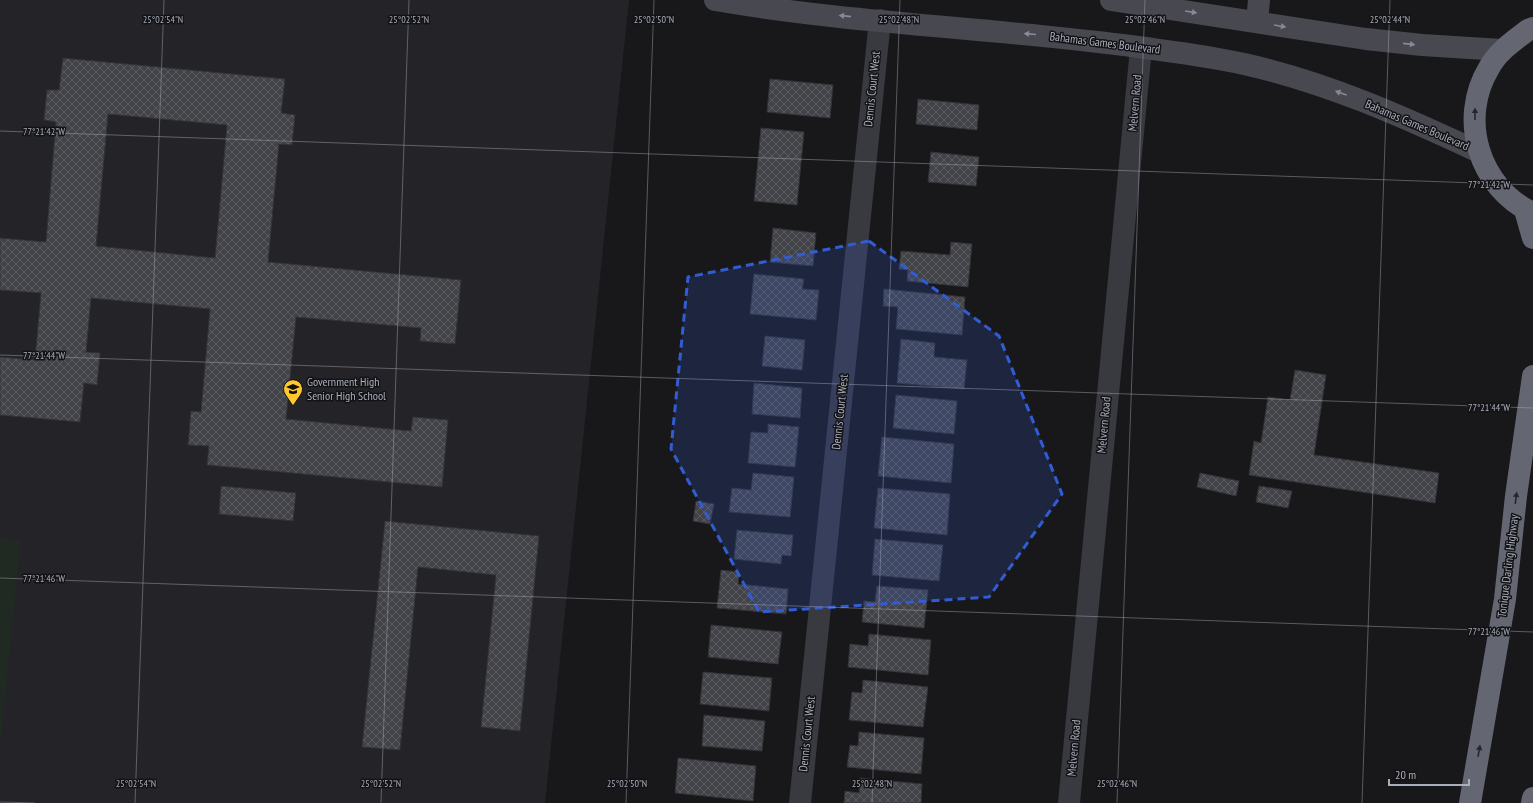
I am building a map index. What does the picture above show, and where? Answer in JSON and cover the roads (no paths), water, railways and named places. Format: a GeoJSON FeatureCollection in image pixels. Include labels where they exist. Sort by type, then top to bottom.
{"type":"FeatureCollection","features":[{"type":"Feature","properties":{"kind":"highway"},"geometry":{"type":"LineString","coordinates":[[1533,28],[1528,30],[1502,50],[1489,67],[1482,82],[1475,107],[1475,134],[1479,152],[1495,184],[1509,198],[1529,211],[1533,238]]}},
{"type":"Feature","properties":{"kind":"highway","name":"Tonique Darling Highway"},"geometry":{"type":"LineString","coordinates":[[1470,803],[1505,599],[1516,496],[1533,376]]}},
{"type":"Feature","properties":{"kind":"highway"},"geometry":{"type":"LineString","coordinates":[[1532,803],[1533,798]]}},
{"type":"Feature","properties":{"kind":"main road","name":"Bahamas Games Boulevard"},"geometry":{"type":"LineString","coordinates":[[715,0],[800,12],[1087,40],[1218,58],[1294,76],[1388,111],[1479,152]]}},
{"type":"Feature","properties":{"kind":"main road"},"geometry":{"type":"LineString","coordinates":[[1111,0],[1366,40],[1502,50]]}},
{"type":"Feature","properties":{"kind":"main road"},"geometry":{"type":"LineString","coordinates":[[1257,22],[1259,0]]}},
{"type":"Feature","properties":{"kind":"street","name":"Dennis Court West"},"geometry":{"type":"LineString","coordinates":[[800,803],[880,20]]}},
{"type":"Feature","properties":{"kind":"street","name":"Melvern Road"},"geometry":{"type":"LineString","coordinates":[[1069,803],[1141,48]]}},
{"type":"Feature","properties":{"kind":"place","name":"Government High Senior High School"},"geometry":{"type":"Point","coordinates":[293,406]}}]}
